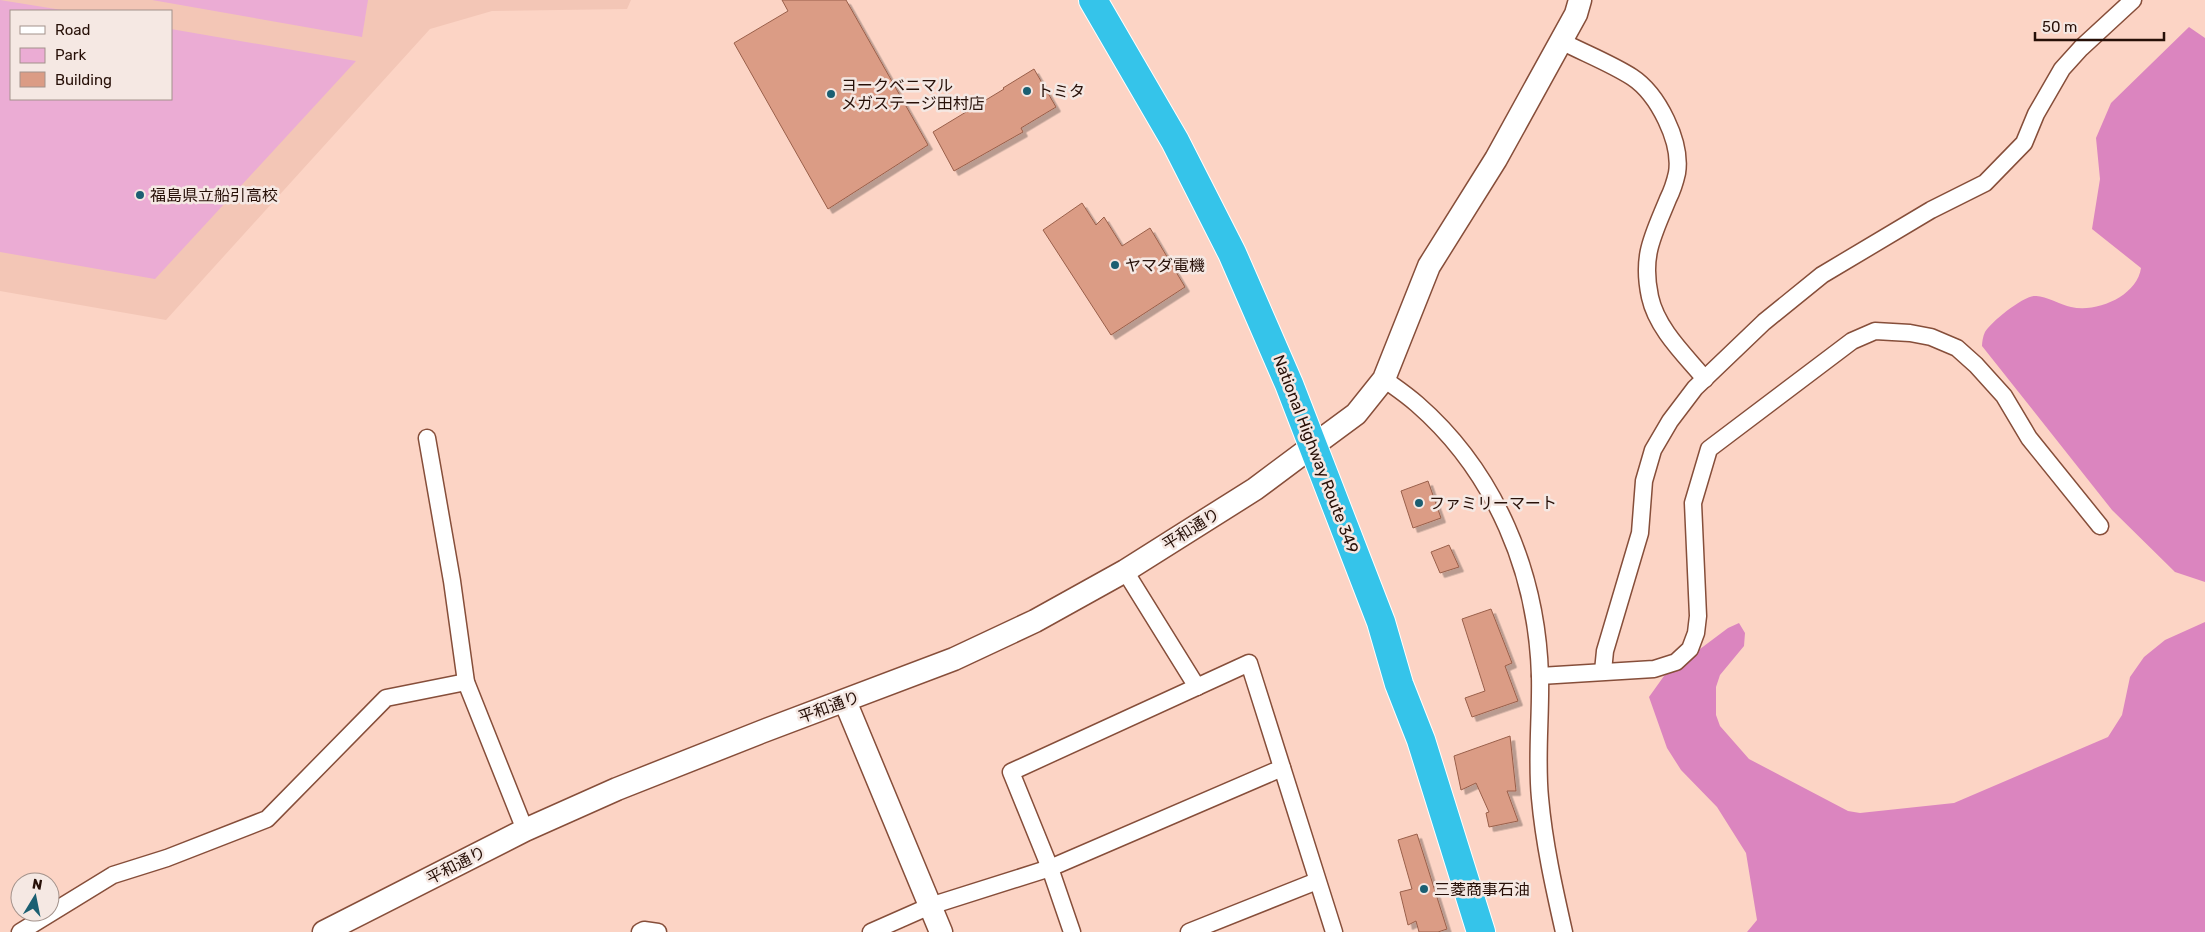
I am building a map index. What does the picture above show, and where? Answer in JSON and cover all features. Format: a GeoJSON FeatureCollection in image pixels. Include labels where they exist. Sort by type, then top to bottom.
{"type":"FeatureCollection","features":[{"type":"Feature","properties":{"kind":"highway","name":"National Highway Route 349"},"geometry":{"type":"LineString","coordinates":[[1093,0],[1175,140],[1232,253],[1265,326],[1314,446],[1380,622],[1399,684],[1421,740],[1481,932]]}},
{"type":"Feature","properties":{"kind":"street","name":"平和通り"},"geometry":{"type":"LineString","coordinates":[[324,932],[526,830],[665,769],[954,659],[1035,621],[1125,571],[1255,488],[1314,446],[1356,414],[1384,379],[1429,266],[1496,159],[1576,14],[1580,0]]}},
{"type":"Feature","properties":{"kind":"street"},"geometry":{"type":"LineString","coordinates":[[1603,671],[1605,651],[1640,533],[1644,481],[1653,450],[1670,421],[1695,388],[1764,322],[1822,275],[1931,210],[1985,183],[2024,143],[2036,114],[2062,69],[2081,48],[2133,0]]}},
{"type":"Feature","properties":{"kind":"street"},"geometry":{"type":"LineString","coordinates":[[1561,41],[1632,77],[1646,88],[1666,119],[1674,138],[1677,172],[1669,198],[1654,227],[1648,251],[1647,276],[1651,300],[1661,323],[1705,379]]}},
{"type":"Feature","properties":{"kind":"street"},"geometry":{"type":"LineString","coordinates":[[1540,676],[1654,669],[1676,662],[1690,649],[1696,633],[1698,616],[1694,503],[1709,449],[1852,341],[1875,331],[1910,332],[1931,337],[1957,348],[1976,364],[2004,396],[2029,438],[2100,526]]}},
{"type":"Feature","properties":{"kind":"street"},"geometry":{"type":"LineString","coordinates":[[1384,379],[1417,404],[1442,428],[1466,457],[1501,512],[1520,556],[1532,601],[1540,676],[1540,796],[1546,849],[1564,932]]}},
{"type":"Feature","properties":{"kind":"street"},"geometry":{"type":"LineString","coordinates":[[427,438],[452,581],[466,682],[526,830]]}},
{"type":"Feature","properties":{"kind":"street"},"geometry":{"type":"LineString","coordinates":[[1125,571],[1197,687]]}},
{"type":"Feature","properties":{"kind":"street"},"geometry":{"type":"LineString","coordinates":[[1072,932],[1050,868],[1011,772],[1249,663],[1334,932]]}},
{"type":"Feature","properties":{"kind":"street"},"geometry":{"type":"LineString","coordinates":[[20,932],[113,875],[168,858],[267,819],[386,698],[466,682]]}},
{"type":"Feature","properties":{"kind":"street"},"geometry":{"type":"LineString","coordinates":[[845,701],[941,932]]}},
{"type":"Feature","properties":{"kind":"street"},"geometry":{"type":"LineString","coordinates":[[871,932],[930,906],[1050,868],[1282,768]]}},
{"type":"Feature","properties":{"kind":"street"},"geometry":{"type":"LineString","coordinates":[[1189,932],[1317,881]]}},
{"type":"Feature","properties":{"kind":"street"},"geometry":{"type":"LineString","coordinates":[[640,932],[644,930],[658,932]]}},
{"type":"Feature","properties":{"kind":"shaded area","name":"福島県立船引高校"},"geometry":{"type":"Polygon","coordinates":[[[0,0],[631,0],[627,9],[492,11],[430,29],[166,320],[0,291],[0,0]]]}},
{"type":"Feature","properties":{"kind":"shaded area"},"geometry":{"type":"Polygon","coordinates":[[[2189,27],[2205,38],[2205,582],[2175,572],[2112,510],[1982,346],[1985,332],[1988,328],[2008,310],[2023,300],[2035,296],[2071,307],[2081,308],[2104,305],[2124,294],[2138,278],[2141,268],[2092,229],[2100,179],[2096,138],[2111,103],[2189,27]]]}},
{"type":"Feature","properties":{"kind":"shaded area"},"geometry":{"type":"Polygon","coordinates":[[[2205,622],[2205,932],[1747,932],[1757,920],[1746,853],[1717,807],[1681,770],[1667,748],[1649,697],[1664,676],[1728,628],[1739,623],[1745,633],[1744,646],[1720,675],[1716,687],[1716,715],[1720,726],[1749,759],[1848,811],[1860,813],[1954,803],[2108,737],[2122,715],[2130,677],[2144,657],[2165,640],[2205,622]]]}},
{"type":"Feature","properties":{"kind":"green space"},"geometry":{"type":"Polygon","coordinates":[[[0,0],[62,10],[10,10],[10,100],[172,100],[172,29],[356,61],[155,279],[0,252],[0,0]]]}},
{"type":"Feature","properties":{"kind":"green space"},"geometry":{"type":"Polygon","coordinates":[[[152,0],[368,0],[362,37],[152,0]]]}},
{"type":"Feature","properties":{"kind":"building","name":"ヨークベニマル メガステージ田村店"},"geometry":{"type":"Polygon","coordinates":[[[782,0],[846,0],[928,145],[828,209],[734,43],[788,11],[782,0]]]}},
{"type":"Feature","properties":{"kind":"building"},"geometry":{"type":"Polygon","coordinates":[[[1034,69],[1056,107],[1021,128],[1023,132],[954,171],[933,132],[1034,69]]]}},
{"type":"Feature","properties":{"kind":"building"},"geometry":{"type":"Polygon","coordinates":[[[1082,203],[1096,225],[1104,217],[1122,246],[1150,228],[1185,287],[1111,335],[1043,230],[1082,203]]]}},
{"type":"Feature","properties":{"kind":"building"},"geometry":{"type":"Polygon","coordinates":[[[1428,481],[1441,518],[1413,528],[1401,491],[1428,481]]]}},
{"type":"Feature","properties":{"kind":"building"},"geometry":{"type":"Polygon","coordinates":[[[1449,545],[1459,567],[1440,573],[1431,552],[1449,545]]]}},
{"type":"Feature","properties":{"kind":"building"},"geometry":{"type":"Polygon","coordinates":[[[1491,609],[1512,663],[1505,666],[1518,701],[1472,717],[1465,698],[1485,691],[1462,619],[1491,609]]]}},
{"type":"Feature","properties":{"kind":"building"},"geometry":{"type":"Polygon","coordinates":[[[1510,736],[1516,791],[1507,791],[1518,821],[1489,827],[1486,813],[1489,812],[1476,783],[1461,790],[1454,756],[1510,736]]]}},
{"type":"Feature","properties":{"kind":"building"},"geometry":{"type":"Polygon","coordinates":[[[1417,834],[1447,929],[1438,932],[1419,932],[1416,921],[1408,925],[1400,892],[1412,889],[1398,840],[1417,834]]]}},
{"type":"Feature","properties":{"kind":"place","name":"トミタ"},"geometry":{"type":"Point","coordinates":[1027,91]}},
{"type":"Feature","properties":{"kind":"place","name":"ヨークベニマル メガステージ田村店"},"geometry":{"type":"Point","coordinates":[831,94]}},
{"type":"Feature","properties":{"kind":"place","name":"福島県立船引高校"},"geometry":{"type":"Point","coordinates":[140,195]}},
{"type":"Feature","properties":{"kind":"place","name":"ヤマダ電機"},"geometry":{"type":"Point","coordinates":[1115,265]}},
{"type":"Feature","properties":{"kind":"place","name":"ファミリーマート"},"geometry":{"type":"Point","coordinates":[1419,503]}},
{"type":"Feature","properties":{"kind":"place","name":"三菱商事石油"},"geometry":{"type":"Point","coordinates":[1424,889]}}]}
